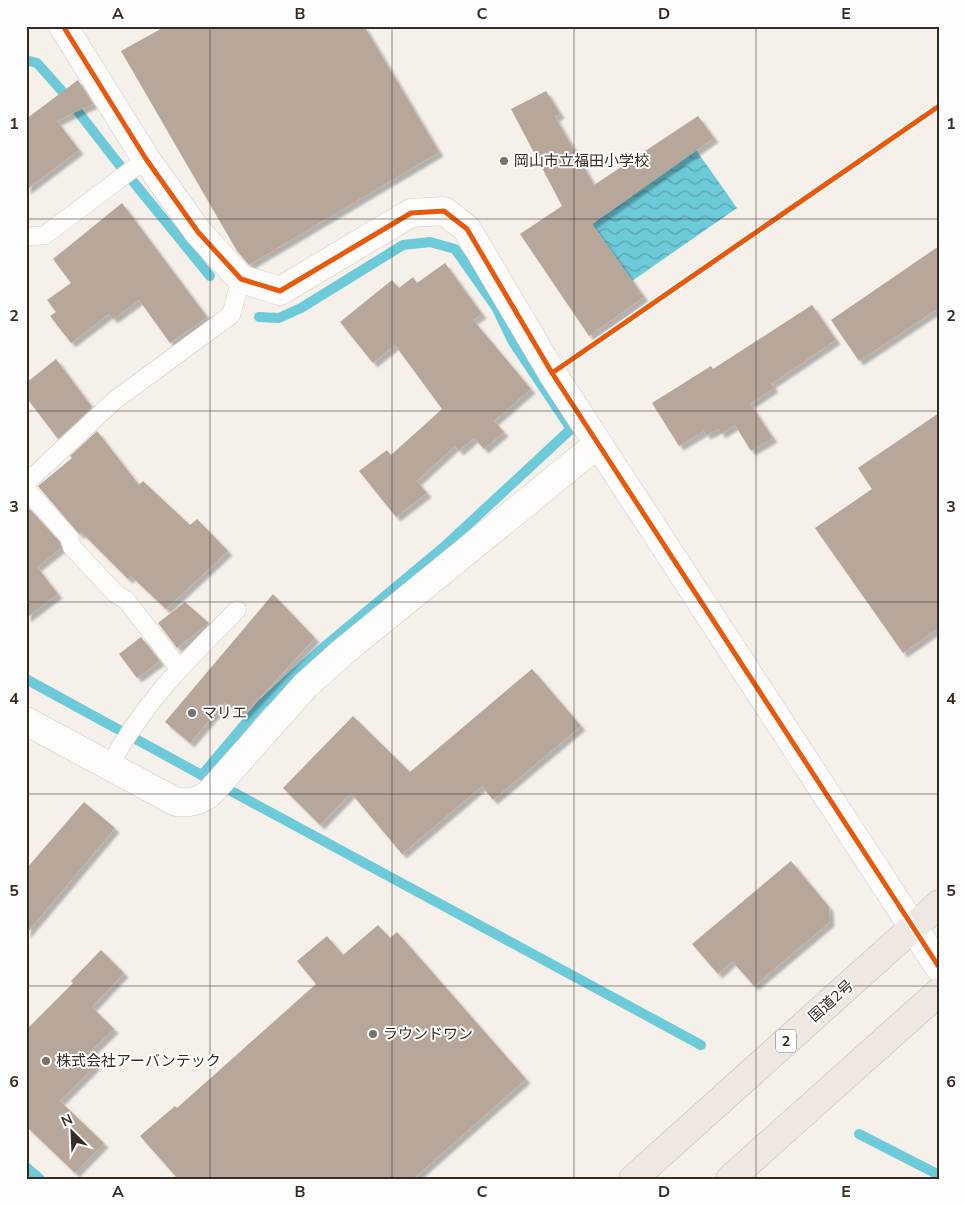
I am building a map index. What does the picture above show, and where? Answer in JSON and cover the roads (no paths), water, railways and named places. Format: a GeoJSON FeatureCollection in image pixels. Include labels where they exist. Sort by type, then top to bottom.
{"type":"FeatureCollection","features":[{"type":"Feature","properties":{"kind":"highway","name":"国道2号"},"geometry":{"type":"LineString","coordinates":[[634,1179],[939,904]]}},
{"type":"Feature","properties":{"kind":"highway"},"geometry":{"type":"LineString","coordinates":[[730,1179],[939,992]]}},
{"type":"Feature","properties":{"kind":"street"},"geometry":{"type":"LineString","coordinates":[[63,26],[141,163],[240,279],[280,290],[411,213],[444,211],[467,229],[552,373],[939,967]]}},
{"type":"Feature","properties":{"kind":"street"},"geometry":{"type":"LineString","coordinates":[[26,721],[115,756],[176,802],[188,803],[212,793],[306,685],[344,651],[598,444]]}},
{"type":"Feature","properties":{"kind":"lane"},"geometry":{"type":"LineString","coordinates":[[26,237],[45,235],[141,163]]}},
{"type":"Feature","properties":{"kind":"lane"},"geometry":{"type":"LineString","coordinates":[[26,483],[115,400],[231,316],[240,279]]}},
{"type":"Feature","properties":{"kind":"lane"},"geometry":{"type":"LineString","coordinates":[[26,489],[69,537],[72,547],[116,594],[126,600],[179,668]]}},
{"type":"Feature","properties":{"kind":"lane"},"geometry":{"type":"LineString","coordinates":[[115,756],[132,726],[179,668],[237,610]]}},
{"type":"Feature","properties":{"kind":"water"},"geometry":{"type":"Polygon","coordinates":[[[696,150],[737,208],[632,281],[592,224],[696,150]]]}},
{"type":"Feature","properties":{"kind":"waterway"},"geometry":{"type":"LineString","coordinates":[[26,60],[37,63],[62,91],[210,276]]}},
{"type":"Feature","properties":{"kind":"waterway"},"geometry":{"type":"LineString","coordinates":[[202,775],[261,705],[325,646],[446,545],[571,429],[513,342],[496,307],[455,249],[430,242],[403,245],[301,308],[279,318],[259,317]]}},
{"type":"Feature","properties":{"kind":"waterway"},"geometry":{"type":"LineString","coordinates":[[26,679],[207,778]]}},
{"type":"Feature","properties":{"kind":"waterway"},"geometry":{"type":"LineString","coordinates":[[220,785],[701,1045]]}},
{"type":"Feature","properties":{"kind":"waterway"},"geometry":{"type":"LineString","coordinates":[[859,1134],[939,1175]]}},
{"type":"Feature","properties":{"kind":"waterway"},"geometry":{"type":"LineString","coordinates":[[26,1167],[40,1179]]}},
{"type":"Feature","properties":{"kind":"place","name":"岡山市立福田小学校"},"geometry":{"type":"Point","coordinates":[504,161]}},
{"type":"Feature","properties":{"kind":"place","name":"マリエ"},"geometry":{"type":"Point","coordinates":[192,713]}},
{"type":"Feature","properties":{"kind":"place","name":"ラウンドワン"},"geometry":{"type":"Point","coordinates":[373,1034]}},
{"type":"Feature","properties":{"kind":"place","name":"株式会社アーバンテック"},"geometry":{"type":"Point","coordinates":[46,1061]}}]}
